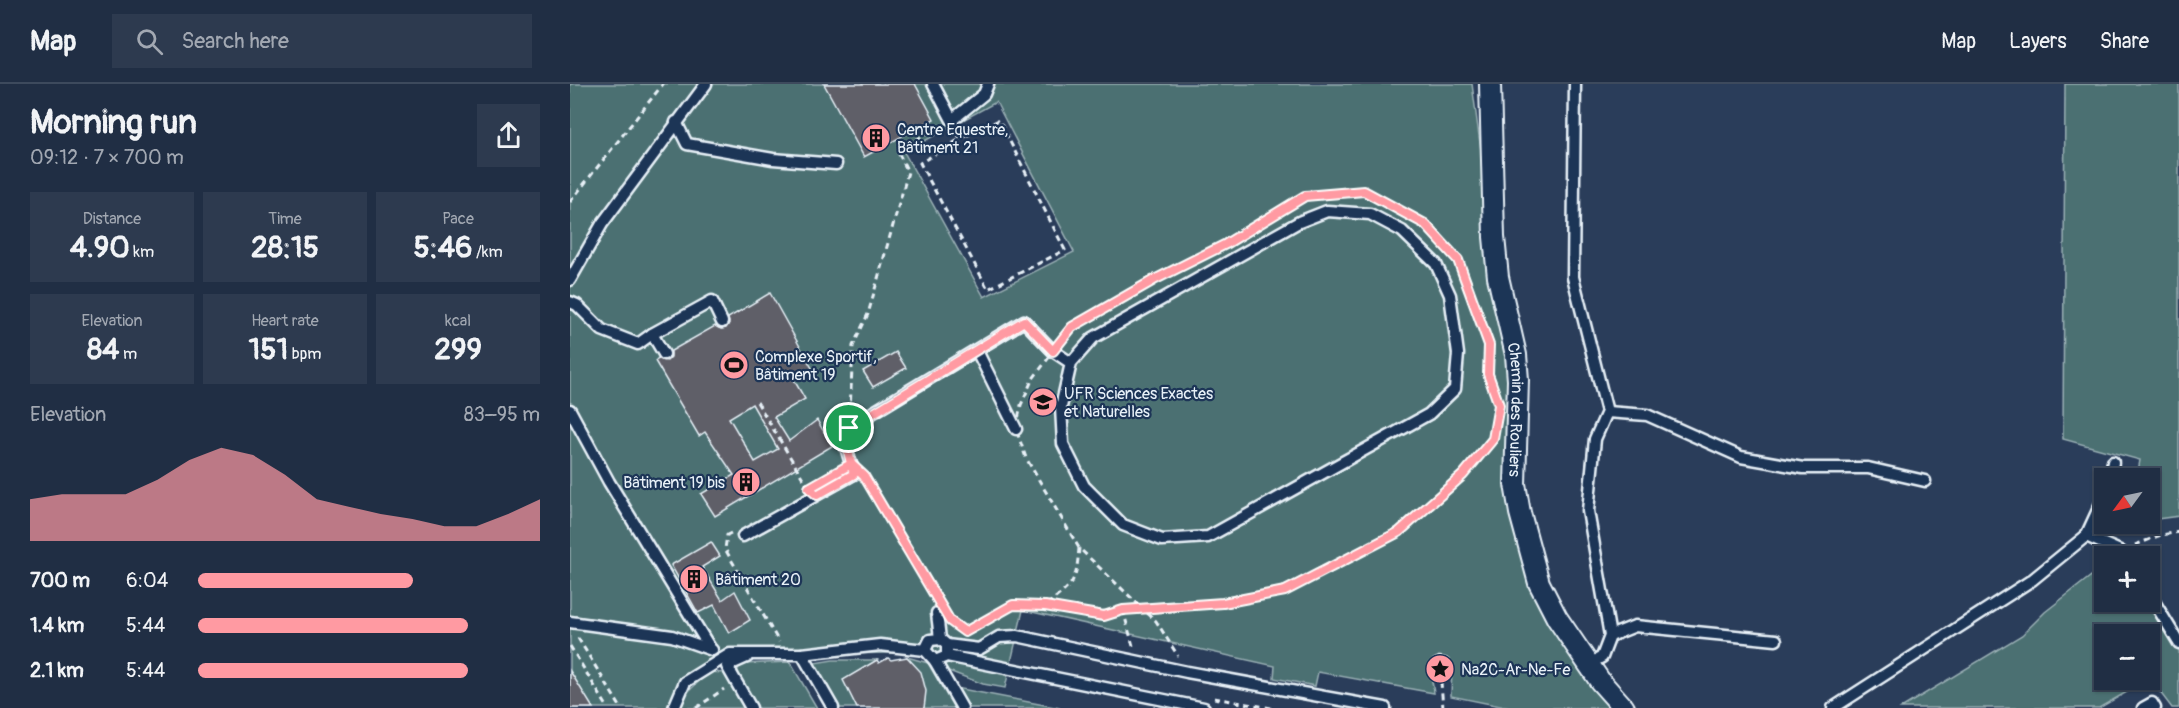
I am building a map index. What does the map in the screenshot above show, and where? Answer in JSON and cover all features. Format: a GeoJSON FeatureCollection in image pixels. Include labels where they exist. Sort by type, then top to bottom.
{"type":"FeatureCollection","features":[{"type":"Feature","properties":{"kind":"street","name":"Chemin des Rouliers"},"geometry":{"type":"LineString","coordinates":[[1490,84],[1494,237],[1498,278],[1516,355],[1518,380],[1515,484],[1539,583],[1557,618],[1588,665],[1624,708]]}},
{"type":"Feature","properties":{"kind":"lane"},"geometry":{"type":"LineString","coordinates":[[570,280],[602,224],[706,84]]}},
{"type":"Feature","properties":{"kind":"lane"},"geometry":{"type":"LineString","coordinates":[[933,84],[952,120],[984,94],[988,84]]}},
{"type":"Feature","properties":{"kind":"lane"},"geometry":{"type":"LineString","coordinates":[[1575,84],[1572,277],[1606,412],[1595,439],[1588,511],[1610,636],[1602,657],[1588,665]]}},
{"type":"Feature","properties":{"kind":"lane"},"geometry":{"type":"LineString","coordinates":[[676,122],[687,144],[773,159],[836,164]]}},
{"type":"Feature","properties":{"kind":"lane"},"geometry":{"type":"LineString","coordinates":[[1327,211],[1370,213],[1402,231],[1436,264],[1450,295],[1458,354],[1455,388],[1429,414],[1209,537],[1162,540],[1123,525],[1084,486],[1073,465],[1063,444],[1060,407],[1071,363],[1093,338],[1299,222],[1327,211]]}},
{"type":"Feature","properties":{"kind":"lane"},"geometry":{"type":"LineString","coordinates":[[570,302],[577,304],[602,330],[638,344],[712,301],[722,322]]}},
{"type":"Feature","properties":{"kind":"lane"},"geometry":{"type":"LineString","coordinates":[[741,533],[854,474],[845,444],[849,428],[1024,321],[1053,351],[1071,363]]}},
{"type":"Feature","properties":{"kind":"lane"},"geometry":{"type":"LineString","coordinates":[[652,334],[664,354]]}},
{"type":"Feature","properties":{"kind":"lane"},"geometry":{"type":"LineString","coordinates":[[977,351],[1016,429]]}},
{"type":"Feature","properties":{"kind":"lane"},"geometry":{"type":"LineString","coordinates":[[570,410],[609,482],[710,648],[721,657]]}},
{"type":"Feature","properties":{"kind":"lane"},"geometry":{"type":"LineString","coordinates":[[1606,412],[1647,415],[1742,457],[1803,468],[1868,468],[1925,481]]}},
{"type":"Feature","properties":{"kind":"lane"},"geometry":{"type":"LineString","coordinates":[[2112,468],[2113,462]]}},
{"type":"Feature","properties":{"kind":"lane"},"geometry":{"type":"LineString","coordinates":[[1833,708],[2032,580],[2086,536],[2094,519]]}},
{"type":"Feature","properties":{"kind":"lane"},"geometry":{"type":"LineString","coordinates":[[2086,536],[2107,546]]}},
{"type":"Feature","properties":{"kind":"lane"},"geometry":{"type":"LineString","coordinates":[[935,661],[945,647],[939,610]]}},
{"type":"Feature","properties":{"kind":"lane"},"geometry":{"type":"LineString","coordinates":[[2160,612],[2179,643]]}},
{"type":"Feature","properties":{"kind":"lane"},"geometry":{"type":"LineString","coordinates":[[570,622],[672,636],[710,648]]}},
{"type":"Feature","properties":{"kind":"lane"},"geometry":{"type":"LineString","coordinates":[[1610,636],[1635,626],[1776,640]]}},
{"type":"Feature","properties":{"kind":"lane"},"geometry":{"type":"LineString","coordinates":[[945,647],[979,649],[999,637],[1017,636],[1187,672],[1385,708]]}},
{"type":"Feature","properties":{"kind":"lane"},"geometry":{"type":"LineString","coordinates":[[925,650],[930,640],[945,647],[1204,708]]}},
{"type":"Feature","properties":{"kind":"lane"},"geometry":{"type":"LineString","coordinates":[[674,708],[685,682],[721,657],[730,654],[797,655],[879,645],[925,650],[935,661],[962,708]]}},
{"type":"Feature","properties":{"kind":"lane"},"geometry":{"type":"LineString","coordinates":[[797,655],[833,708]]}},
{"type":"Feature","properties":{"kind":"lane"},"geometry":{"type":"LineString","coordinates":[[751,656],[727,666],[752,708]]}},
{"type":"Feature","properties":{"kind":"lane"},"geometry":{"type":"LineString","coordinates":[[2143,708],[2152,703],[2155,708]]}},
{"type":"Feature","properties":{"kind":"path"},"geometry":{"type":"LineString","coordinates":[[570,202],[663,84]]}},
{"type":"Feature","properties":{"kind":"path"},"geometry":{"type":"LineString","coordinates":[[849,428],[853,346],[868,314],[908,172],[897,150],[952,120],[960,139]]}},
{"type":"Feature","properties":{"kind":"path"},"geometry":{"type":"LineString","coordinates":[[999,120],[1065,250],[988,289],[920,163],[960,139],[999,120]]}},
{"type":"Feature","properties":{"kind":"path"},"geometry":{"type":"LineString","coordinates":[[950,621],[965,632],[1013,605],[1045,606],[1104,616],[1123,610],[1143,609],[1223,603],[1285,591],[1399,532],[1463,475],[1493,439],[1499,405],[1488,374],[1489,345],[1475,302],[1458,260],[1425,224],[1364,191],[1305,196],[1226,244],[1154,280],[1072,327],[1032,380],[1021,405],[1016,429],[1026,458],[1079,548],[1143,609],[1156,621],[1187,672]]}},
{"type":"Feature","properties":{"kind":"path"},"geometry":{"type":"LineString","coordinates":[[757,402],[809,488],[817,495]]}},
{"type":"Feature","properties":{"kind":"path"},"geometry":{"type":"LineString","coordinates":[[851,464],[864,476],[939,610]]}},
{"type":"Feature","properties":{"kind":"path"},"geometry":{"type":"LineString","coordinates":[[2139,546],[2161,535],[2179,532]]}},
{"type":"Feature","properties":{"kind":"path"},"geometry":{"type":"LineString","coordinates":[[741,533],[727,535],[725,549],[780,643],[797,655]]}},
{"type":"Feature","properties":{"kind":"path"},"geometry":{"type":"LineString","coordinates":[[1045,606],[1072,585],[1077,575],[1079,548]]}},
{"type":"Feature","properties":{"kind":"path"},"geometry":{"type":"LineString","coordinates":[[1123,610],[1137,662]]}},
{"type":"Feature","properties":{"kind":"path"},"geometry":{"type":"LineString","coordinates":[[576,634],[621,708]]}},
{"type":"Feature","properties":{"kind":"path"},"geometry":{"type":"LineString","coordinates":[[570,646],[608,708]]}},
{"type":"Feature","properties":{"kind":"path"},"geometry":{"type":"LineString","coordinates":[[1441,682],[1443,708]]}},
{"type":"Feature","properties":{"kind":"path"},"geometry":{"type":"LineString","coordinates":[[1208,697],[1271,708]]}},
{"type":"Feature","properties":{"kind":"green space","name":"UFR Sciences Exactes et Naturelles"},"geometry":{"type":"Polygon","coordinates":[[[570,84],[1472,84],[1498,277],[1516,355],[1515,484],[1539,583],[1628,708],[1510,708],[1451,696],[1452,666],[1447,658],[1439,656],[1429,663],[1434,693],[1318,672],[1315,686],[1274,678],[1275,666],[1023,610],[1005,688],[983,684],[938,667],[932,652],[751,656],[708,660],[695,671],[690,690],[709,672],[725,673],[745,708],[570,708],[570,84]],[[996,102],[904,152],[984,297],[1074,252],[996,102]]]}},
{"type":"Feature","properties":{"kind":"green space"},"geometry":{"type":"Polygon","coordinates":[[[2065,84],[2179,84],[2179,516],[2160,519],[2160,468],[2139,468],[2140,460],[2063,439],[2065,84]]]}},
{"type":"Feature","properties":{"kind":"green space"},"geometry":{"type":"Polygon","coordinates":[[[2094,574],[2094,612],[2157,612],[2179,643],[2179,708],[2172,708],[2158,690],[2160,624],[2094,624],[2094,690],[2130,690],[2099,708],[1901,708],[2022,635],[2045,612],[2094,574]]]}},
{"type":"Feature","properties":{"kind":"green space"},"geometry":{"type":"Polygon","coordinates":[[[907,657],[928,663],[954,708],[924,708],[925,693],[922,680],[907,657]]]}},
{"type":"Feature","properties":{"kind":"green space"},"geometry":{"type":"Polygon","coordinates":[[[833,660],[877,660],[844,680],[857,708],[833,708],[808,664],[833,660]]]}},
{"type":"Feature","properties":{"kind":"green space"},"geometry":{"type":"Polygon","coordinates":[[[790,662],[817,708],[757,708],[738,674],[738,667],[743,664],[790,662]]]}},
{"type":"Feature","properties":{"kind":"green space"},"geometry":{"type":"Polygon","coordinates":[[[956,688],[1060,708],[970,708],[967,707],[956,688]]]}},
{"type":"Feature","properties":{"kind":"building","name":"Centre Equestre, Bâtiment 21"},"geometry":{"type":"Polygon","coordinates":[[[824,84],[915,84],[934,119],[864,157],[824,84]]]}},
{"type":"Feature","properties":{"kind":"building","name":"Complexe Sportif, Bâtiment 19"},"geometry":{"type":"Polygon","coordinates":[[[770,293],[813,370],[794,380],[805,399],[774,417],[789,441],[817,420],[832,446],[715,516],[701,494],[734,475],[705,432],[699,436],[655,361],[658,358],[667,361],[671,357],[671,351],[715,326],[721,329],[726,328],[729,323],[728,318],[770,293]],[[752,404],[729,418],[755,462],[778,449],[752,404]]]}},
{"type":"Feature","properties":{"kind":"building"},"geometry":{"type":"Polygon","coordinates":[[[896,352],[906,368],[873,387],[863,371],[896,352]]]}},
{"type":"Feature","properties":{"kind":"building","name":"Bâtiment 20"},"geometry":{"type":"Polygon","coordinates":[[[711,542],[720,556],[702,567],[722,600],[735,591],[750,620],[729,633],[714,605],[698,613],[671,565],[711,542]]]}},
{"type":"Feature","properties":{"kind":"building"},"geometry":{"type":"Polygon","coordinates":[[[907,657],[921,672],[926,691],[924,708],[857,708],[843,680],[877,660],[879,663],[888,658],[891,660],[907,657]]]}},
{"type":"Feature","properties":{"kind":"building"},"geometry":{"type":"Polygon","coordinates":[[[1441,657],[1450,660],[1453,669],[1450,678],[1441,681],[1432,678],[1429,669],[1432,660],[1441,657]]]}},
{"type":"Feature","properties":{"kind":"building"},"geometry":{"type":"Polygon","coordinates":[[[570,671],[593,708],[570,708],[570,671]]]}},
{"type":"Feature","properties":{"kind":"place","name":"Centre Equestre, Bâtiment 21"},"geometry":{"type":"Point","coordinates":[876,138]}},
{"type":"Feature","properties":{"kind":"place","name":"Complexe Sportif, Bâtiment 19"},"geometry":{"type":"Point","coordinates":[734,365]}},
{"type":"Feature","properties":{"kind":"place","name":"UFR Sciences Exactes et Naturelles"},"geometry":{"type":"Point","coordinates":[1043,402]}},
{"type":"Feature","properties":{"kind":"place","name":"Bâtiment 19 bis"},"geometry":{"type":"Point","coordinates":[746,482]}},
{"type":"Feature","properties":{"kind":"place","name":"Bâtiment 20"},"geometry":{"type":"Point","coordinates":[694,579]}},
{"type":"Feature","properties":{"kind":"place","name":"Na2C-Ar-Ne-Fe"},"geometry":{"type":"Point","coordinates":[1440,669]}},
{"type":"Feature","properties":{"kind":"route"},"geometry":{"type":"LineString","coordinates":[[849,428],[845,444],[851,464],[854,474],[817,495],[809,488],[851,464],[864,476],[950,621],[965,632],[1013,605],[1045,606],[1104,616],[1123,610],[1223,603],[1285,591],[1399,532],[1463,475],[1493,439],[1499,405],[1488,374],[1489,345],[1458,260],[1425,224],[1364,191],[1305,196],[1226,244],[1154,280],[1072,327],[1053,351],[1024,321],[849,428]]}}]}
